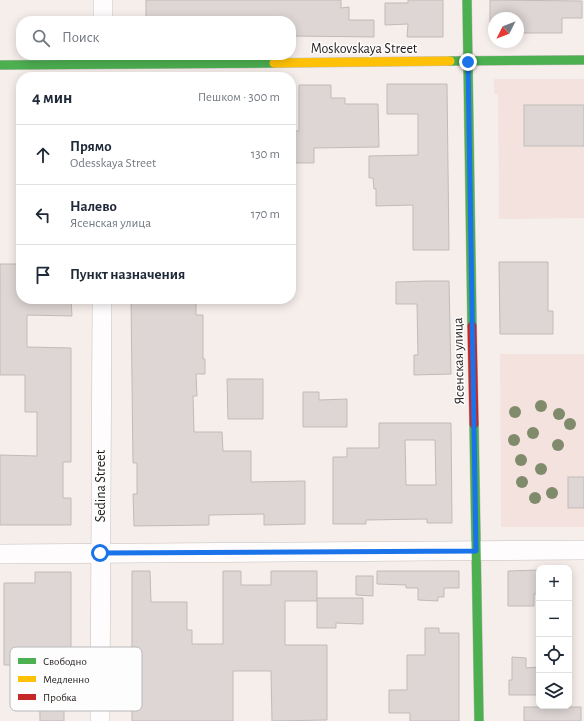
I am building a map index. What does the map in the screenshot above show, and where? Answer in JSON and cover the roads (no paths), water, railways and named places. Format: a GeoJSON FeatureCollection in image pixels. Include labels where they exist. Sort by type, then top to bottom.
{"type":"FeatureCollection","features":[{"type":"Feature","properties":{"kind":"street"},"geometry":{"type":"LineString","coordinates":[[103,0],[103,16]]}},
{"type":"Feature","properties":{"kind":"street","name":"Ясенская улица"},"geometry":{"type":"LineString","coordinates":[[467,0],[479,721]]}},
{"type":"Feature","properties":{"kind":"street","name":"Moskovskaya Street"},"geometry":{"type":"LineString","coordinates":[[0,65],[584,60]]}},
{"type":"Feature","properties":{"kind":"street","name":"Sedina Street"},"geometry":{"type":"LineString","coordinates":[[100,647],[102,304]]}},
{"type":"Feature","properties":{"kind":"street"},"geometry":{"type":"LineString","coordinates":[[0,554],[584,550]]}}]}
